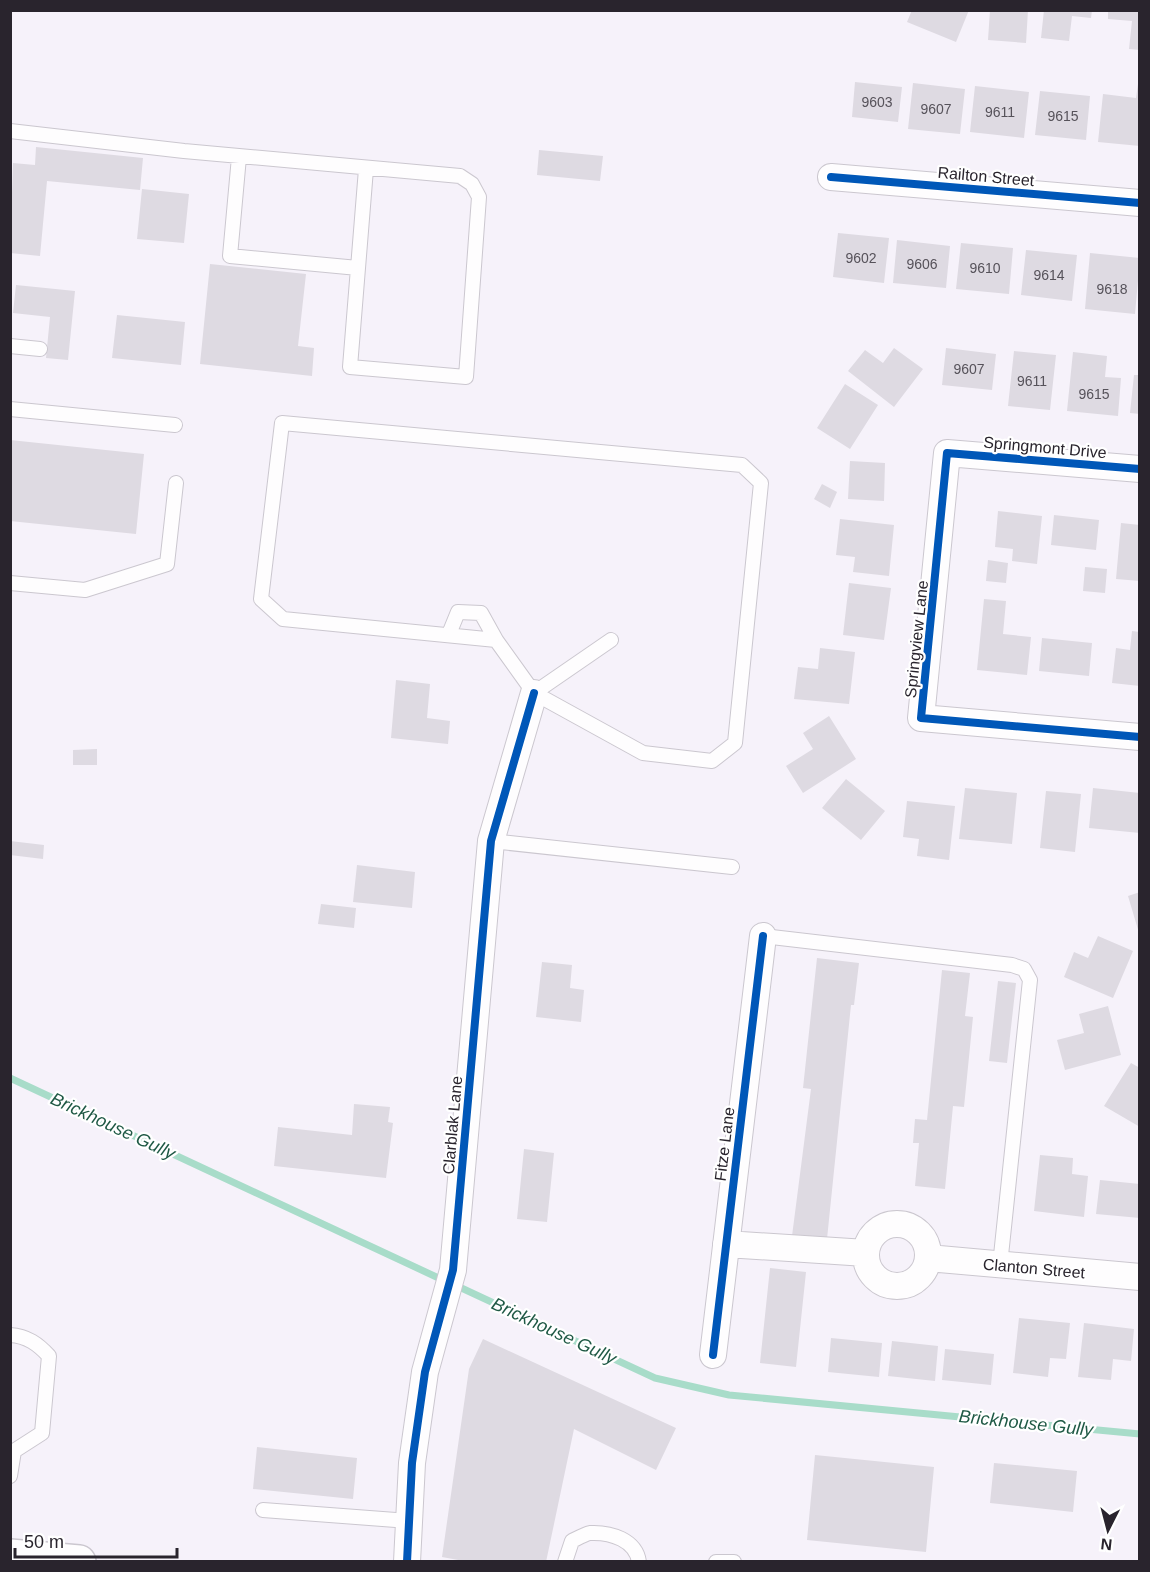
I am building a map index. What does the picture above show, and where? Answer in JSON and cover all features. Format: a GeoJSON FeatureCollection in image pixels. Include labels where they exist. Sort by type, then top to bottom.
{"type":"FeatureCollection","features":[{"type":"Feature","properties":{"kind":"main road"},"geometry":{"type":"LineString","coordinates":[[10,1556],[79,1562]]}},
{"type":"Feature","properties":{"kind":"street","name":"Railton Street"},"geometry":{"type":"LineString","coordinates":[[831,177],[1140,202]]}},
{"type":"Feature","properties":{"kind":"street","name":"Springmont Drive"},"geometry":{"type":"LineString","coordinates":[[947,453],[1140,469]]}},
{"type":"Feature","properties":{"kind":"street","name":"Springview Lane"},"geometry":{"type":"LineString","coordinates":[[947,453],[921,718],[1140,737]]}},
{"type":"Feature","properties":{"kind":"street","name":"Clarblak Lane"},"geometry":{"type":"LineString","coordinates":[[406,1562],[412,1463],[425,1372],[453,1270],[491,841],[534,693]]}},
{"type":"Feature","properties":{"kind":"street","name":"Fitze Lane"},"geometry":{"type":"LineString","coordinates":[[713,1355],[763,936]]}},
{"type":"Feature","properties":{"kind":"street"},"geometry":{"type":"LineString","coordinates":[[899,1224],[911,1227],[921,1235],[927,1246],[928,1258],[925,1269],[917,1279],[907,1284],[895,1285],[884,1282],[874,1275],[868,1265],[866,1253],[869,1241],[877,1232],[887,1226],[899,1224]]}},
{"type":"Feature","properties":{"kind":"street"},"geometry":{"type":"LineString","coordinates":[[726,1244],[866,1253]]}},
{"type":"Feature","properties":{"kind":"street","name":"Clanton Street"},"geometry":{"type":"LineString","coordinates":[[928,1258],[1140,1277]]}},
{"type":"Feature","properties":{"kind":"lane"},"geometry":{"type":"LineString","coordinates":[[10,130],[239,157],[460,176],[472,184],[479,197],[466,377],[350,367],[366,169]]}},
{"type":"Feature","properties":{"kind":"lane"},"geometry":{"type":"LineString","coordinates":[[239,157],[230,256],[358,268]]}},
{"type":"Feature","properties":{"kind":"lane"},"geometry":{"type":"LineString","coordinates":[[10,345],[40,349]]}},
{"type":"Feature","properties":{"kind":"lane"},"geometry":{"type":"LineString","coordinates":[[10,409],[175,425]]}},
{"type":"Feature","properties":{"kind":"lane"},"geometry":{"type":"LineString","coordinates":[[449,634],[458,612],[481,613],[496,640],[534,693],[643,753],[712,761],[735,743],[762,483],[742,465],[282,423],[261,599],[283,619],[496,640]]}},
{"type":"Feature","properties":{"kind":"lane"},"geometry":{"type":"LineString","coordinates":[[10,583],[85,590],[167,564],[176,483]]}},
{"type":"Feature","properties":{"kind":"lane"},"geometry":{"type":"LineString","coordinates":[[534,693],[610,640]]}},
{"type":"Feature","properties":{"kind":"lane"},"geometry":{"type":"LineString","coordinates":[[491,841],[732,867]]}},
{"type":"Feature","properties":{"kind":"lane"},"geometry":{"type":"LineString","coordinates":[[763,936],[1012,965],[1024,969],[1030,980],[1000,1264]]}},
{"type":"Feature","properties":{"kind":"lane"},"geometry":{"type":"LineString","coordinates":[[10,1335],[22,1336],[40,1347],[49,1356],[42,1433],[14,1451],[10,1476]]}},
{"type":"Feature","properties":{"kind":"lane"},"geometry":{"type":"LineString","coordinates":[[263,1510],[409,1521]]}},
{"type":"Feature","properties":{"kind":"lane"},"geometry":{"type":"LineString","coordinates":[[565,1562],[572,1541],[589,1533],[628,1540],[637,1550],[639,1562]]}},
{"type":"Feature","properties":{"kind":"lane"},"geometry":{"type":"LineString","coordinates":[[716,1562],[734,1562]]}},
{"type":"Feature","properties":{"kind":"building"},"geometry":{"type":"Polygon","coordinates":[[[912,10],[969,10],[956,42],[907,22],[912,10]]]}},
{"type":"Feature","properties":{"kind":"building"},"geometry":{"type":"Polygon","coordinates":[[[990,10],[1028,10],[1026,43],[988,40],[990,10]]]}},
{"type":"Feature","properties":{"kind":"building"},"geometry":{"type":"Polygon","coordinates":[[[1044,10],[1092,10],[1091,18],[1072,16],[1069,41],[1041,38],[1044,10]]]}},
{"type":"Feature","properties":{"kind":"building"},"geometry":{"type":"Polygon","coordinates":[[[1108,10],[1140,10],[1140,50],[1129,49],[1132,21],[1108,19],[1108,10]]]}},
{"type":"Feature","properties":{"kind":"building"},"geometry":{"type":"Polygon","coordinates":[[[855,82],[902,87],[898,122],[852,117],[855,82]]]}},
{"type":"Feature","properties":{"kind":"building"},"geometry":{"type":"Polygon","coordinates":[[[913,83],[965,89],[960,134],[908,129],[913,83]]]}},
{"type":"Feature","properties":{"kind":"building"},"geometry":{"type":"Polygon","coordinates":[[[1138,84],[1140,146],[1098,142],[1103,94],[1136,98],[1138,84]]]}},
{"type":"Feature","properties":{"kind":"building"},"geometry":{"type":"Polygon","coordinates":[[[975,86],[1029,92],[1024,138],[970,132],[975,86]]]}},
{"type":"Feature","properties":{"kind":"building"},"geometry":{"type":"Polygon","coordinates":[[[1040,91],[1090,96],[1086,140],[1035,135],[1040,91]]]}},
{"type":"Feature","properties":{"kind":"building"},"geometry":{"type":"Polygon","coordinates":[[[36,147],[143,158],[140,190],[47,181],[40,256],[10,253],[13,163],[35,165],[36,147]]]}},
{"type":"Feature","properties":{"kind":"building"},"geometry":{"type":"Polygon","coordinates":[[[539,150],[603,156],[600,181],[537,175],[539,150]]]}},
{"type":"Feature","properties":{"kind":"building"},"geometry":{"type":"Polygon","coordinates":[[[142,189],[189,194],[184,243],[137,239],[142,189]]]}},
{"type":"Feature","properties":{"kind":"building"},"geometry":{"type":"Polygon","coordinates":[[[838,233],[889,238],[884,283],[833,277],[838,233]]]}},
{"type":"Feature","properties":{"kind":"building"},"geometry":{"type":"Polygon","coordinates":[[[897,240],[950,246],[946,288],[893,283],[897,240]]]}},
{"type":"Feature","properties":{"kind":"building"},"geometry":{"type":"Polygon","coordinates":[[[961,243],[1013,248],[1009,294],[956,289],[961,243]]]}},
{"type":"Feature","properties":{"kind":"building"},"geometry":{"type":"Polygon","coordinates":[[[1026,250],[1077,255],[1072,301],[1021,295],[1026,250]]]}},
{"type":"Feature","properties":{"kind":"building"},"geometry":{"type":"Polygon","coordinates":[[[1090,253],[1140,258],[1135,314],[1085,309],[1090,253]]]}},
{"type":"Feature","properties":{"kind":"building"},"geometry":{"type":"Polygon","coordinates":[[[210,264],[306,274],[298,346],[314,348],[312,376],[200,364],[210,264]]]}},
{"type":"Feature","properties":{"kind":"building"},"geometry":{"type":"Polygon","coordinates":[[[16,285],[75,291],[68,360],[46,358],[50,317],[13,313],[16,285]]]}},
{"type":"Feature","properties":{"kind":"building"},"geometry":{"type":"Polygon","coordinates":[[[117,315],[185,322],[181,365],[112,358],[117,315]]]}},
{"type":"Feature","properties":{"kind":"building"},"geometry":{"type":"Polygon","coordinates":[[[894,348],[923,369],[894,407],[848,371],[865,350],[883,363],[894,348]]]}},
{"type":"Feature","properties":{"kind":"building"},"geometry":{"type":"Polygon","coordinates":[[[946,348],[996,354],[992,390],[942,385],[946,348]]]}},
{"type":"Feature","properties":{"kind":"building"},"geometry":{"type":"Polygon","coordinates":[[[1014,351],[1056,355],[1050,410],[1008,406],[1014,351]]]}},
{"type":"Feature","properties":{"kind":"building"},"geometry":{"type":"Polygon","coordinates":[[[1073,352],[1107,356],[1105,377],[1121,378],[1118,416],[1067,411],[1073,352]]]}},
{"type":"Feature","properties":{"kind":"building"},"geometry":{"type":"Polygon","coordinates":[[[1134,375],[1140,375],[1140,414],[1130,413],[1134,375]]]}},
{"type":"Feature","properties":{"kind":"building"},"geometry":{"type":"Polygon","coordinates":[[[845,384],[878,405],[850,449],[817,428],[845,384]]]}},
{"type":"Feature","properties":{"kind":"building"},"geometry":{"type":"Polygon","coordinates":[[[10,440],[144,454],[136,534],[10,521],[10,440]]]}},
{"type":"Feature","properties":{"kind":"building"},"geometry":{"type":"Polygon","coordinates":[[[850,461],[885,463],[884,501],[848,499],[850,461]]]}},
{"type":"Feature","properties":{"kind":"building"},"geometry":{"type":"Polygon","coordinates":[[[822,484],[837,492],[830,508],[814,499],[822,484]]]}},
{"type":"Feature","properties":{"kind":"building"},"geometry":{"type":"Polygon","coordinates":[[[998,511],[1042,516],[1037,564],[1012,561],[1013,549],[995,547],[998,511]]]}},
{"type":"Feature","properties":{"kind":"building"},"geometry":{"type":"Polygon","coordinates":[[[1054,515],[1099,520],[1096,550],[1051,545],[1054,515]]]}},
{"type":"Feature","properties":{"kind":"building"},"geometry":{"type":"Polygon","coordinates":[[[840,519],[894,525],[889,576],[853,572],[855,557],[836,555],[840,519]]]}},
{"type":"Feature","properties":{"kind":"building"},"geometry":{"type":"Polygon","coordinates":[[[1121,523],[1140,525],[1140,581],[1116,579],[1121,523]]]}},
{"type":"Feature","properties":{"kind":"building"},"geometry":{"type":"Polygon","coordinates":[[[988,560],[1008,563],[1006,583],[986,581],[988,560]]]}},
{"type":"Feature","properties":{"kind":"building"},"geometry":{"type":"Polygon","coordinates":[[[1085,567],[1107,569],[1105,593],[1083,591],[1085,567]]]}},
{"type":"Feature","properties":{"kind":"building"},"geometry":{"type":"Polygon","coordinates":[[[849,583],[891,588],[884,640],[843,635],[849,583]]]}},
{"type":"Feature","properties":{"kind":"building"},"geometry":{"type":"Polygon","coordinates":[[[984,599],[1006,601],[1003,634],[1031,637],[1027,675],[977,670],[984,599]]]}},
{"type":"Feature","properties":{"kind":"building"},"geometry":{"type":"Polygon","coordinates":[[[1132,631],[1140,632],[1140,686],[1112,683],[1116,648],[1130,650],[1132,631]]]}},
{"type":"Feature","properties":{"kind":"building"},"geometry":{"type":"Polygon","coordinates":[[[1042,638],[1092,643],[1089,676],[1039,671],[1042,638]]]}},
{"type":"Feature","properties":{"kind":"building"},"geometry":{"type":"Polygon","coordinates":[[[820,648],[855,652],[849,704],[794,699],[798,667],[818,669],[820,648]]]}},
{"type":"Feature","properties":{"kind":"building"},"geometry":{"type":"Polygon","coordinates":[[[396,680],[430,684],[427,718],[450,721],[448,744],[391,738],[396,680]]]}},
{"type":"Feature","properties":{"kind":"building"},"geometry":{"type":"Polygon","coordinates":[[[829,716],[856,759],[803,793],[786,766],[813,749],[803,733],[829,716]]]}},
{"type":"Feature","properties":{"kind":"building"},"geometry":{"type":"Polygon","coordinates":[[[97,749],[97,765],[73,765],[73,750],[97,749]]]}},
{"type":"Feature","properties":{"kind":"building"},"geometry":{"type":"Polygon","coordinates":[[[846,779],[885,811],[861,840],[822,808],[846,779]]]}},
{"type":"Feature","properties":{"kind":"building"},"geometry":{"type":"Polygon","coordinates":[[[965,788],[1017,793],[1012,844],[959,839],[965,788]]]}},
{"type":"Feature","properties":{"kind":"building"},"geometry":{"type":"Polygon","coordinates":[[[1093,788],[1140,793],[1140,833],[1089,828],[1093,788]]]}},
{"type":"Feature","properties":{"kind":"building"},"geometry":{"type":"Polygon","coordinates":[[[1046,791],[1081,794],[1075,852],[1040,848],[1046,791]]]}},
{"type":"Feature","properties":{"kind":"building"},"geometry":{"type":"Polygon","coordinates":[[[907,801],[955,806],[949,860],[917,856],[919,839],[903,837],[907,801]]]}},
{"type":"Feature","properties":{"kind":"building"},"geometry":{"type":"Polygon","coordinates":[[[10,841],[44,845],[43,859],[10,855],[10,841]]]}},
{"type":"Feature","properties":{"kind":"building"},"geometry":{"type":"Polygon","coordinates":[[[357,865],[415,872],[412,908],[353,902],[357,865]]]}},
{"type":"Feature","properties":{"kind":"building"},"geometry":{"type":"Polygon","coordinates":[[[1140,892],[1140,933],[1139,933],[1128,896],[1140,892]]]}},
{"type":"Feature","properties":{"kind":"building"},"geometry":{"type":"Polygon","coordinates":[[[321,904],[356,908],[354,928],[318,924],[321,904]]]}},
{"type":"Feature","properties":{"kind":"building"},"geometry":{"type":"Polygon","coordinates":[[[1098,936],[1133,951],[1113,998],[1064,977],[1074,952],[1088,958],[1098,936]]]}},
{"type":"Feature","properties":{"kind":"building"},"geometry":{"type":"Polygon","coordinates":[[[817,958],[859,963],[854,1005],[851,1005],[827,1239],[792,1236],[811,1089],[803,1088],[817,958]]]}},
{"type":"Feature","properties":{"kind":"building"},"geometry":{"type":"Polygon","coordinates":[[[542,962],[572,965],[570,988],[584,990],[581,1022],[536,1017],[542,962]]]}},
{"type":"Feature","properties":{"kind":"building"},"geometry":{"type":"Polygon","coordinates":[[[942,970],[970,973],[965,1016],[973,1017],[964,1107],[953,1106],[945,1189],[915,1186],[919,1143],[913,1143],[915,1119],[927,1120],[942,970]]]}},
{"type":"Feature","properties":{"kind":"building"},"geometry":{"type":"Polygon","coordinates":[[[998,981],[1016,983],[1007,1063],[989,1061],[998,981]]]}},
{"type":"Feature","properties":{"kind":"building"},"geometry":{"type":"Polygon","coordinates":[[[1108,1006],[1121,1055],[1065,1070],[1057,1040],[1084,1033],[1079,1014],[1108,1006]]]}},
{"type":"Feature","properties":{"kind":"building"},"geometry":{"type":"Polygon","coordinates":[[[1131,1063],[1140,1068],[1140,1127],[1104,1106],[1131,1063]]]}},
{"type":"Feature","properties":{"kind":"building"},"geometry":{"type":"Polygon","coordinates":[[[354,1104],[390,1107],[388,1122],[393,1123],[386,1178],[274,1166],[278,1127],[352,1135],[354,1104]]]}},
{"type":"Feature","properties":{"kind":"building"},"geometry":{"type":"Polygon","coordinates":[[[524,1149],[554,1153],[547,1222],[517,1219],[524,1149]]]}},
{"type":"Feature","properties":{"kind":"building"},"geometry":{"type":"Polygon","coordinates":[[[1040,1155],[1073,1158],[1072,1174],[1088,1176],[1084,1217],[1034,1211],[1040,1155]]]}},
{"type":"Feature","properties":{"kind":"building"},"geometry":{"type":"Polygon","coordinates":[[[1100,1180],[1140,1184],[1140,1218],[1096,1214],[1100,1180]]]}},
{"type":"Feature","properties":{"kind":"building"},"geometry":{"type":"Polygon","coordinates":[[[770,1268],[806,1272],[796,1367],[760,1363],[770,1268]]]}},
{"type":"Feature","properties":{"kind":"building"},"geometry":{"type":"Polygon","coordinates":[[[1019,1318],[1070,1323],[1066,1359],[1050,1358],[1048,1377],[1013,1373],[1019,1318]]]}},
{"type":"Feature","properties":{"kind":"building"},"geometry":{"type":"Polygon","coordinates":[[[1084,1323],[1134,1329],[1131,1361],[1113,1359],[1111,1380],[1078,1377],[1084,1323]]]}},
{"type":"Feature","properties":{"kind":"building"},"geometry":{"type":"Polygon","coordinates":[[[831,1338],[882,1343],[879,1377],[828,1372],[831,1338]]]}},
{"type":"Feature","properties":{"kind":"building"},"geometry":{"type":"Polygon","coordinates":[[[483,1339],[676,1428],[656,1470],[574,1429],[546,1562],[469,1562],[442,1557],[469,1369],[483,1339]]]}},
{"type":"Feature","properties":{"kind":"building"},"geometry":{"type":"Polygon","coordinates":[[[892,1341],[938,1346],[935,1381],[888,1376],[892,1341]]]}},
{"type":"Feature","properties":{"kind":"building"},"geometry":{"type":"Polygon","coordinates":[[[945,1349],[994,1354],[991,1385],[942,1380],[945,1349]]]}},
{"type":"Feature","properties":{"kind":"building"},"geometry":{"type":"Polygon","coordinates":[[[257,1447],[357,1458],[353,1499],[253,1489],[257,1447]]]}},
{"type":"Feature","properties":{"kind":"building"},"geometry":{"type":"Polygon","coordinates":[[[815,1455],[934,1467],[926,1552],[807,1540],[815,1455]]]}},
{"type":"Feature","properties":{"kind":"building"},"geometry":{"type":"Polygon","coordinates":[[[994,1463],[1077,1471],[1073,1512],[990,1503],[994,1463]]]}},
{"type":"Feature","properties":{"kind":"waterway","name":"Brickhouse Gully"},"geometry":{"type":"LineString","coordinates":[[10,1078],[445,1281]]}},
{"type":"Feature","properties":{"kind":"waterway","name":"Brickhouse Gully"},"geometry":{"type":"LineString","coordinates":[[455,1285],[655,1378],[729,1395],[1140,1434]]}},
{"type":"Feature","properties":{"kind":"cycle path"},"geometry":{"type":"LineString","coordinates":[[831,177],[1140,203]]}},
{"type":"Feature","properties":{"kind":"cycle path"},"geometry":{"type":"LineString","coordinates":[[1140,469],[947,453],[921,718],[1140,737]]}},
{"type":"Feature","properties":{"kind":"cycle path"},"geometry":{"type":"LineString","coordinates":[[407,1562],[412,1463],[425,1372],[453,1270],[491,841],[534,693]]}},
{"type":"Feature","properties":{"kind":"cycle path"},"geometry":{"type":"LineString","coordinates":[[713,1355],[763,936]]}}]}
